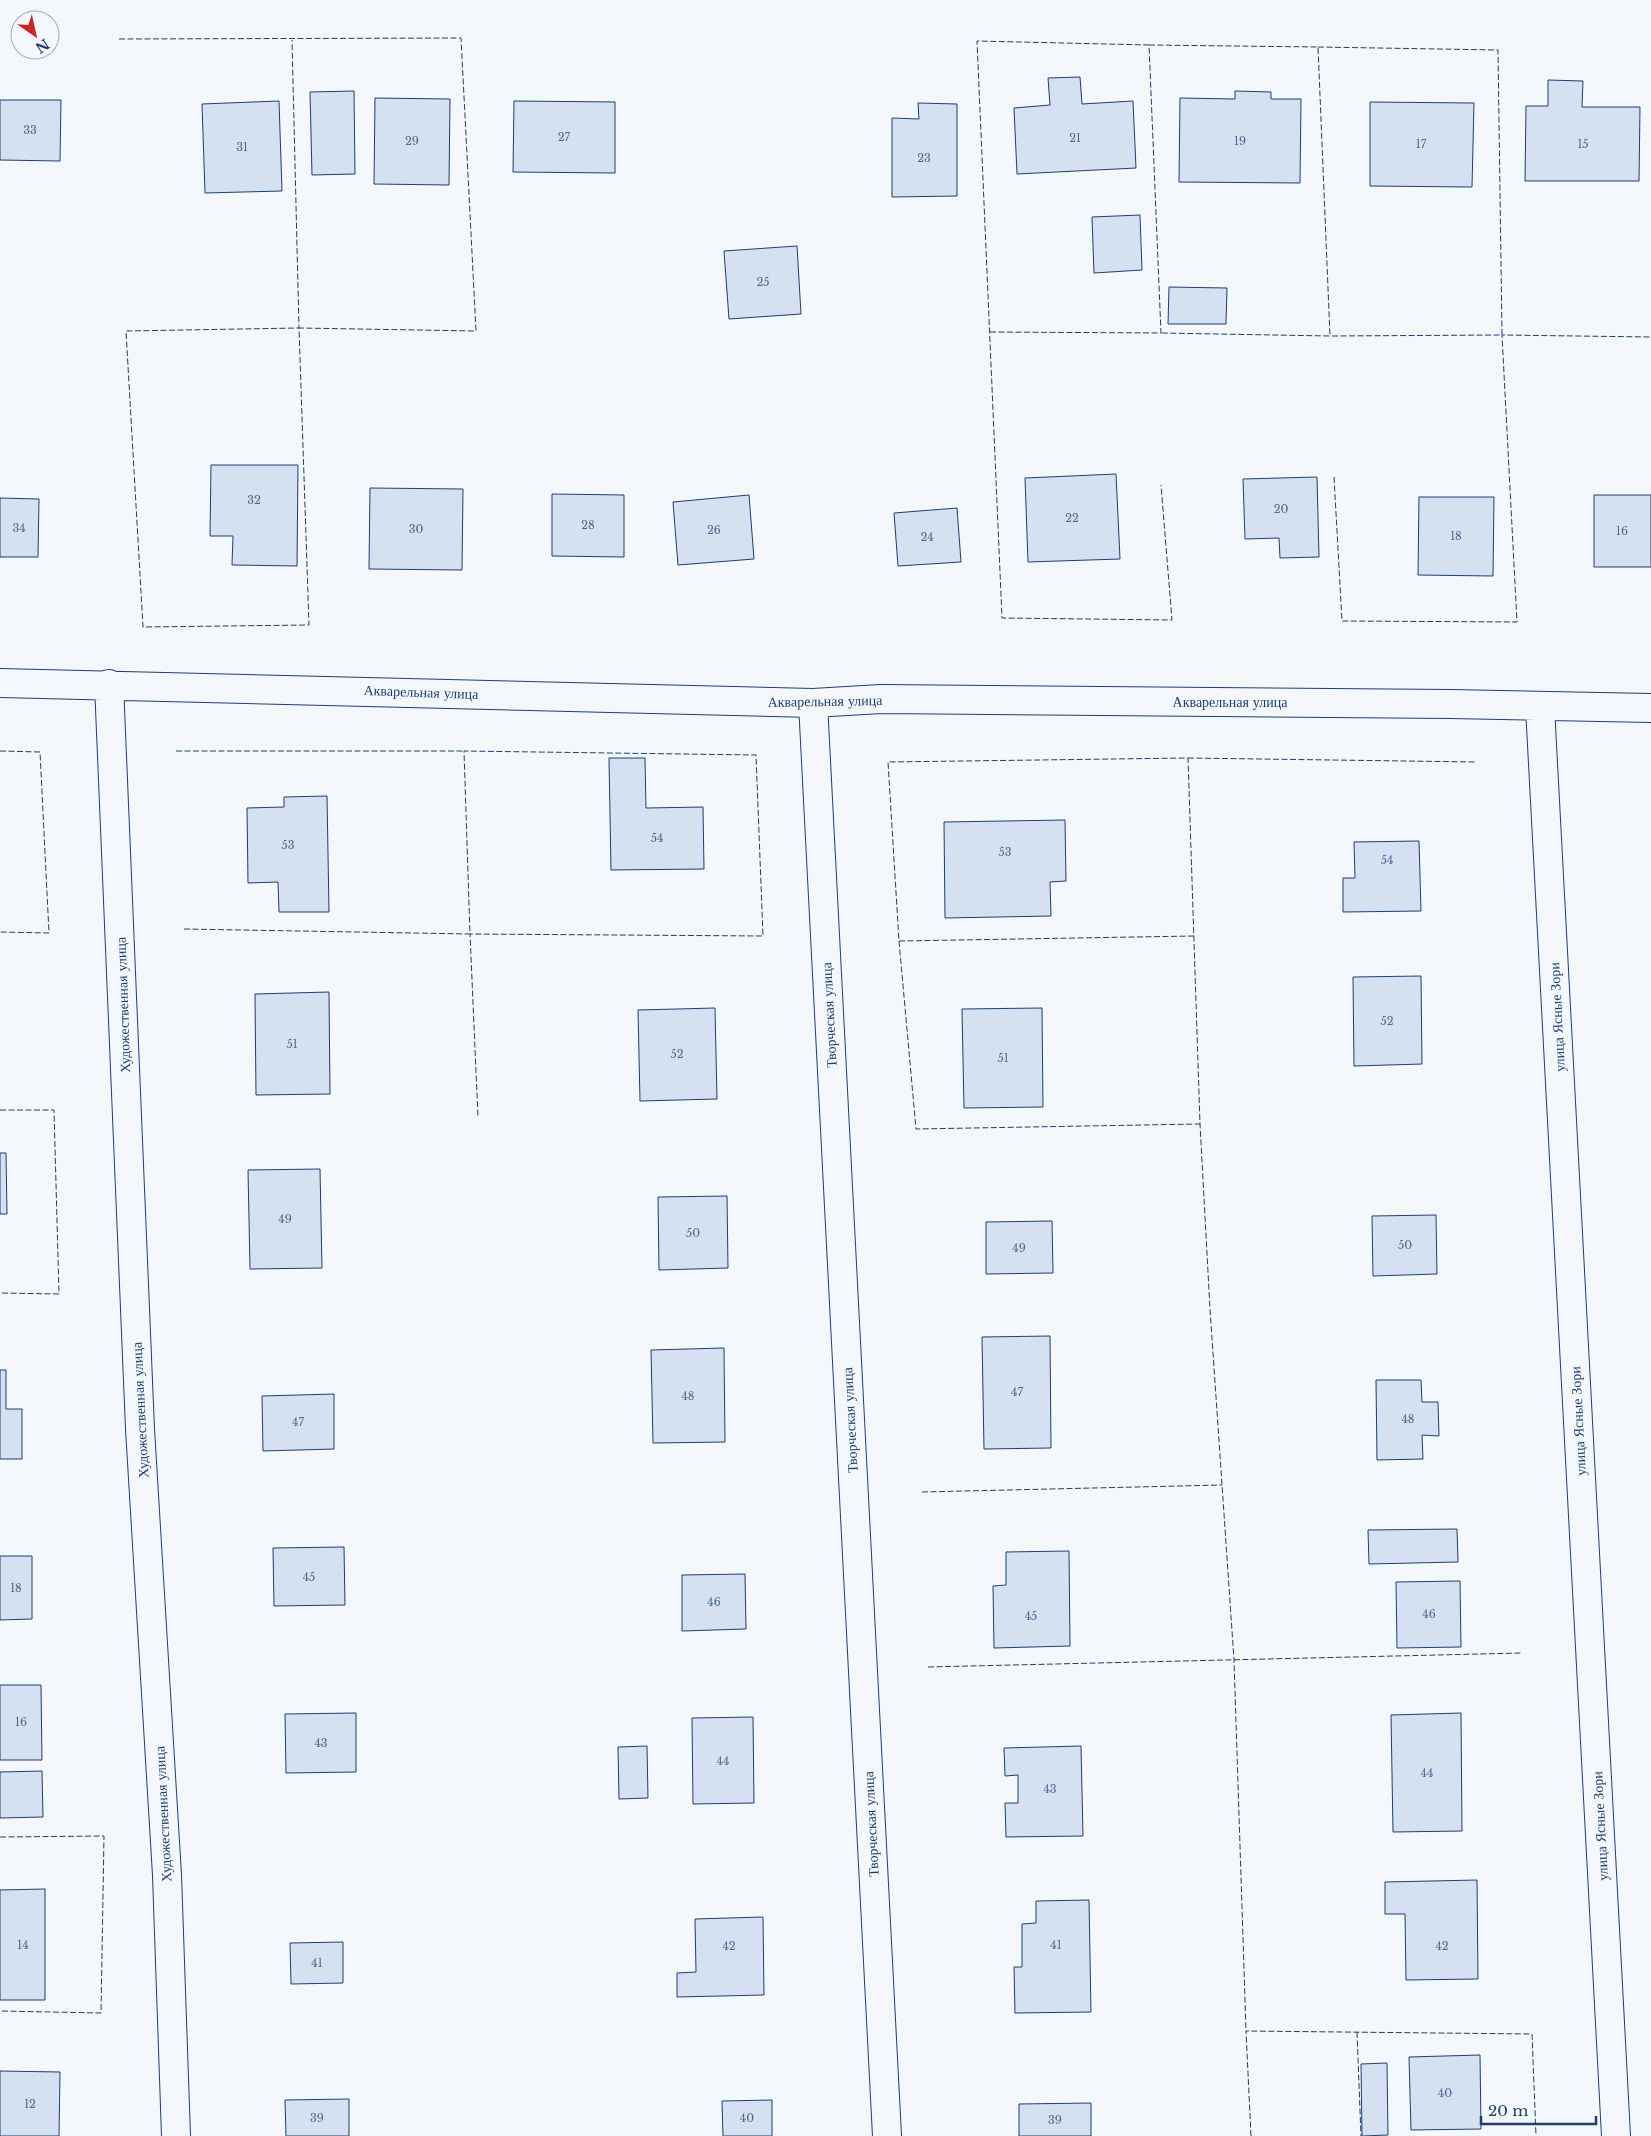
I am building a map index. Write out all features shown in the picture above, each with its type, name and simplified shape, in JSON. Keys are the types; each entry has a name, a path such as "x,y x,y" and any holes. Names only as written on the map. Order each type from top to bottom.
{"street":[{"name":"Акварельная улица","path":"0,683 110,684 813,703 881,700 1441,704 1651,708"},
{"name":"Художественная улица","path":"110,684 139,1419 167,1875 176,2136"},
{"name":"Творческая улица","path":"813,703 887,2136"},
{"name":"улица Ясные Зори","path":"1540,707 1616,2136"}],"building":[{"path":"1080,77 1082,104 1133,101 1136,168 1017,174 1014,108 1050,105 1048,78"},
{"path":"1548,80 1583,81 1582,107 1640,107 1639,181 1525,181 1526,106 1548,106"},
{"path":"354,91 355,174 312,175 310,92"},
{"path":"1235,91 1271,92 1271,99 1301,99 1300,183 1179,182 1180,98 1235,99"},
{"path":"375,98 450,99 449,185 374,184"},
{"path":"0,100 61,100 60,161 0,160"},
{"path":"279,101 282,191 205,193 202,104"},
{"path":"514,101 615,102 615,173 513,172"},
{"path":"1370,102 1474,103 1472,187 1370,186"},
{"path":"918,103 957,104 957,196 892,197 892,118 919,119"},
{"path":"1140,215 1142,270 1094,273 1092,217"},
{"path":"797,246 801,314 729,319 724,251"},
{"path":"1169,287 1227,288 1226,324 1168,324"},
{"path":"211,465 298,465 297,566 232,565 233,536 210,536"},
{"path":"1116,474 1120,559 1028,562 1025,478"},
{"path":"1317,477 1319,557 1280,558 1279,538 1245,539 1243,479"},
{"path":"370,488 463,489 462,570 369,569"},
{"path":"552,494 624,495 624,557 552,556"},
{"path":"749,495 754,559 678,565 673,502"},
{"path":"1594,495 1651,495 1651,567 1594,567"},
{"path":"1419,497 1494,497 1493,576 1418,575"},
{"path":"0,498 39,499 38,557 0,557"},
{"path":"957,508 961,562 898,566 894,513"},
{"path":"609,758 645,758 646,808 703,807 704,869 611,870"},
{"path":"327,796 329,912 279,912 278,882 248,883 247,808 284,807 284,797"},
{"path":"1065,820 1066,881 1050,882 1051,916 945,918 944,822"},
{"path":"1419,841 1421,911 1343,912 1343,878 1355,878 1354,842"},
{"path":"1421,976 1422,1064 1354,1066 1353,977"},
{"path":"329,992 330,1094 256,1095 255,994"},
{"path":"715,1008 717,1099 640,1101 638,1010"},
{"path":"1042,1008 1043,1107 964,1108 962,1009"},
{"path":"0,1153 6,1153 7,1214 0,1214"},
{"path":"320,1169 322,1268 250,1269 248,1170"},
{"path":"727,1196 728,1268 659,1270 658,1197"},
{"path":"1436,1215 1437,1274 1373,1276 1372,1216"},
{"path":"1052,1221 1053,1273 986,1274 986,1222"},
{"path":"1050,1336 1051,1448 984,1449 982,1337"},
{"path":"724,1348 725,1442 653,1443 651,1350"},
{"path":"0,1370 6,1370 6,1409 22,1409 22,1459 0,1459"},
{"path":"1376,1380 1421,1380 1422,1402 1438,1402 1439,1436 1422,1435 1423,1459 1377,1460"},
{"path":"334,1394 334,1449 263,1451 262,1396"},
{"path":"1457,1529 1458,1562 1369,1564 1368,1530"},
{"path":"344,1547 345,1605 274,1606 273,1548"},
{"path":"1069,1551 1070,1646 994,1648 993,1586 1006,1585 1006,1552"},
{"path":"0,1556 32,1556 32,1619 0,1620"},
{"path":"745,1574 746,1629 682,1631 682,1575"},
{"path":"1460,1581 1461,1647 1397,1648 1396,1582"},
{"path":"0,1685 41,1685 42,1760 0,1760"},
{"path":"356,1713 356,1772 286,1773 285,1714"},
{"path":"1461,1713 1462,1831 1393,1832 1391,1715"},
{"path":"753,1717 754,1803 693,1804 692,1718"},
{"path":"647,1746 648,1798 619,1799 618,1747"},
{"path":"1081,1746 1083,1836 1006,1837 1005,1803 1018,1803 1018,1775 1005,1776 1004,1748"},
{"path":"42,1771 43,1817 0,1818 0,1772"},
{"path":"1477,1880 1478,1979 1406,1980 1405,1914 1385,1914 1385,1882"},
{"path":"45,1889 45,2000 0,2000 0,1890"},
{"path":"1089,1900 1091,2012 1015,2013 1014,1967 1022,1967 1022,1924 1036,1923 1036,1901"},
{"path":"763,1917 764,1995 677,1997 677,1973 696,1972 695,1919"},
{"path":"343,1942 343,1983 291,1984 290,1943"},
{"path":"1480,2055 1481,2129 1411,2130 1409,2057"},
{"path":"1387,2063 1388,2135 1362,2136 1361,2064"},
{"path":"0,2071 60,2072 59,2136 0,2136"},
{"path":"349,2099 349,2136 286,2136 285,2100"},
{"path":"772,2100 772,2136 723,2136 722,2101"},
{"path":"1091,2103 1091,2136 1019,2136 1019,2104"}],"fence":[{"path":"119,39 461,38 476,331 299,328 309,625 143,627 126,331 299,328 292,40"},
{"path":"990,332 1161,333 1149,45 977,41 1002,618 1172,620 1161,485"},
{"path":"1149,45 1318,47 1330,336 1161,333"},
{"path":"1318,47 1498,50 1502,335 1330,336"},
{"path":"1334,477 1342,621 1517,622 1502,335 1651,337"},
{"path":"0,751 40,752 49,933 0,932"},
{"path":"176,751 464,751"},
{"path":"184,929 470,934 464,751 756,755 763,936 470,934 478,1117"},
{"path":"1188,758 1477,762"},
{"path":"1194,936 899,941 888,762 1188,758 1200,1124 1210,1309 1234,1660 1246,2031"},
{"path":"899,941 916,1129 1200,1124"},
{"path":"0,1110 54,1110 59,1294 0,1293"},
{"path":"922,1492 1222,1485"},
{"path":"928,1667 1522,1653"},
{"path":"0,1837 104,1836 101,2013 0,2011"},
{"path":"1251,2136 1246,2031 1532,2034 1536,2136"},
{"path":"1357,2032 1361,2136"}]}
